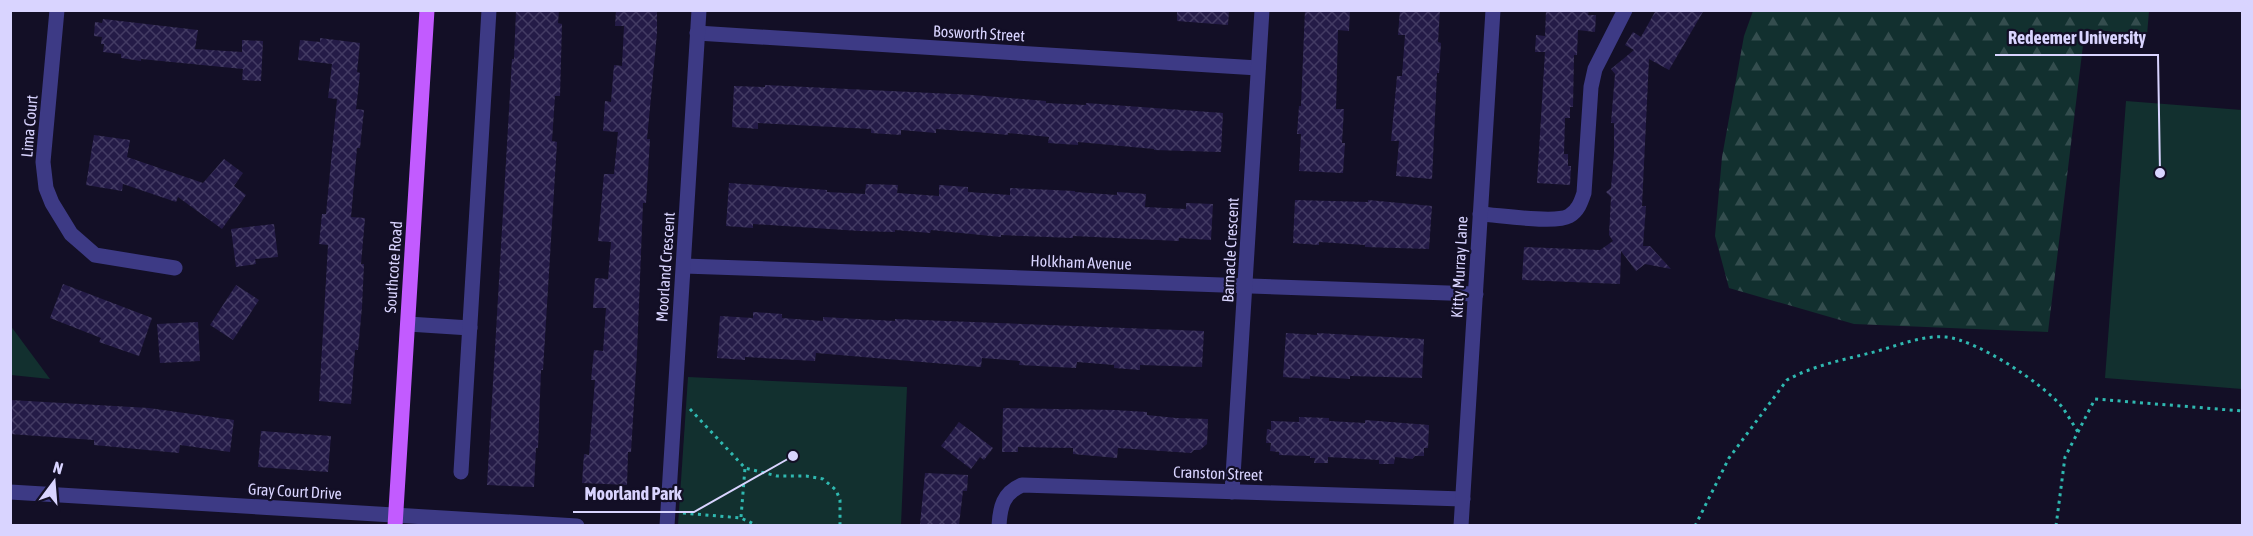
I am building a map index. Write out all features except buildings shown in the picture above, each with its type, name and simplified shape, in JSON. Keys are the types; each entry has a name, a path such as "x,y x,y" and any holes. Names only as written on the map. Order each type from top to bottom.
{"main road":[{"name":"Southcote Road","path":"396,520 427,10"}],"street":[{"name":"Lima Court","path":"57,10 43,162 46,188 52,203 70,234 95,255 175,268"},
{"path":"461,472 489,10"},
{"name":"Moorland Crescent","path":"667,525 699,10"},
{"name":"Barnacle Crescent","path":"1232,492 1262,10"},
{"name":"Kitty Murray Lane","path":"1461,525 1492,10"},
{"path":"1480,214 1556,220 1569,216 1579,207 1584,193 1591,87 1595,69 1625,10"},
{"name":"Bosworth Street","path":"697,33 1258,68"},
{"name":"Holkham Avenue","path":"684,266 1476,294"},
{"path":"408,324 470,328"},
{"name":"Cranston Street","path":"999,525 1004,500 1010,490 1022,485 1463,500"},
{"name":"Gray Court Drive","path":"10,492 396,520 578,525"}],"path":[{"path":"1695,525 1729,458 1787,380 1844,359 1919,339 1935,337 1960,340 2004,362 2063,408 2078,432"},
{"path":"2056,525 2065,457 2095,399 2242,411"},
{"path":"689,408 745,468 777,476 824,479 836,490 840,500 840,525"},
{"path":"741,518 745,468"},
{"path":"680,513 741,518 758,525"}],"green space":[{"path":"1753,11 2149,11 2147,35 2085,29 2048,332 1854,324 1729,288 1715,236 1722,157 1744,36"},
{"path":"2126,101 2242,110 2242,389 2105,378"},
{"path":"10,325 50,379 11,375"},
{"path":"688,377 907,387 901,525 678,525"}],"place":[{"name":"Redeemer University","path":"2160,173"},
{"name":"Moorland Park","path":"793,456"}]}
